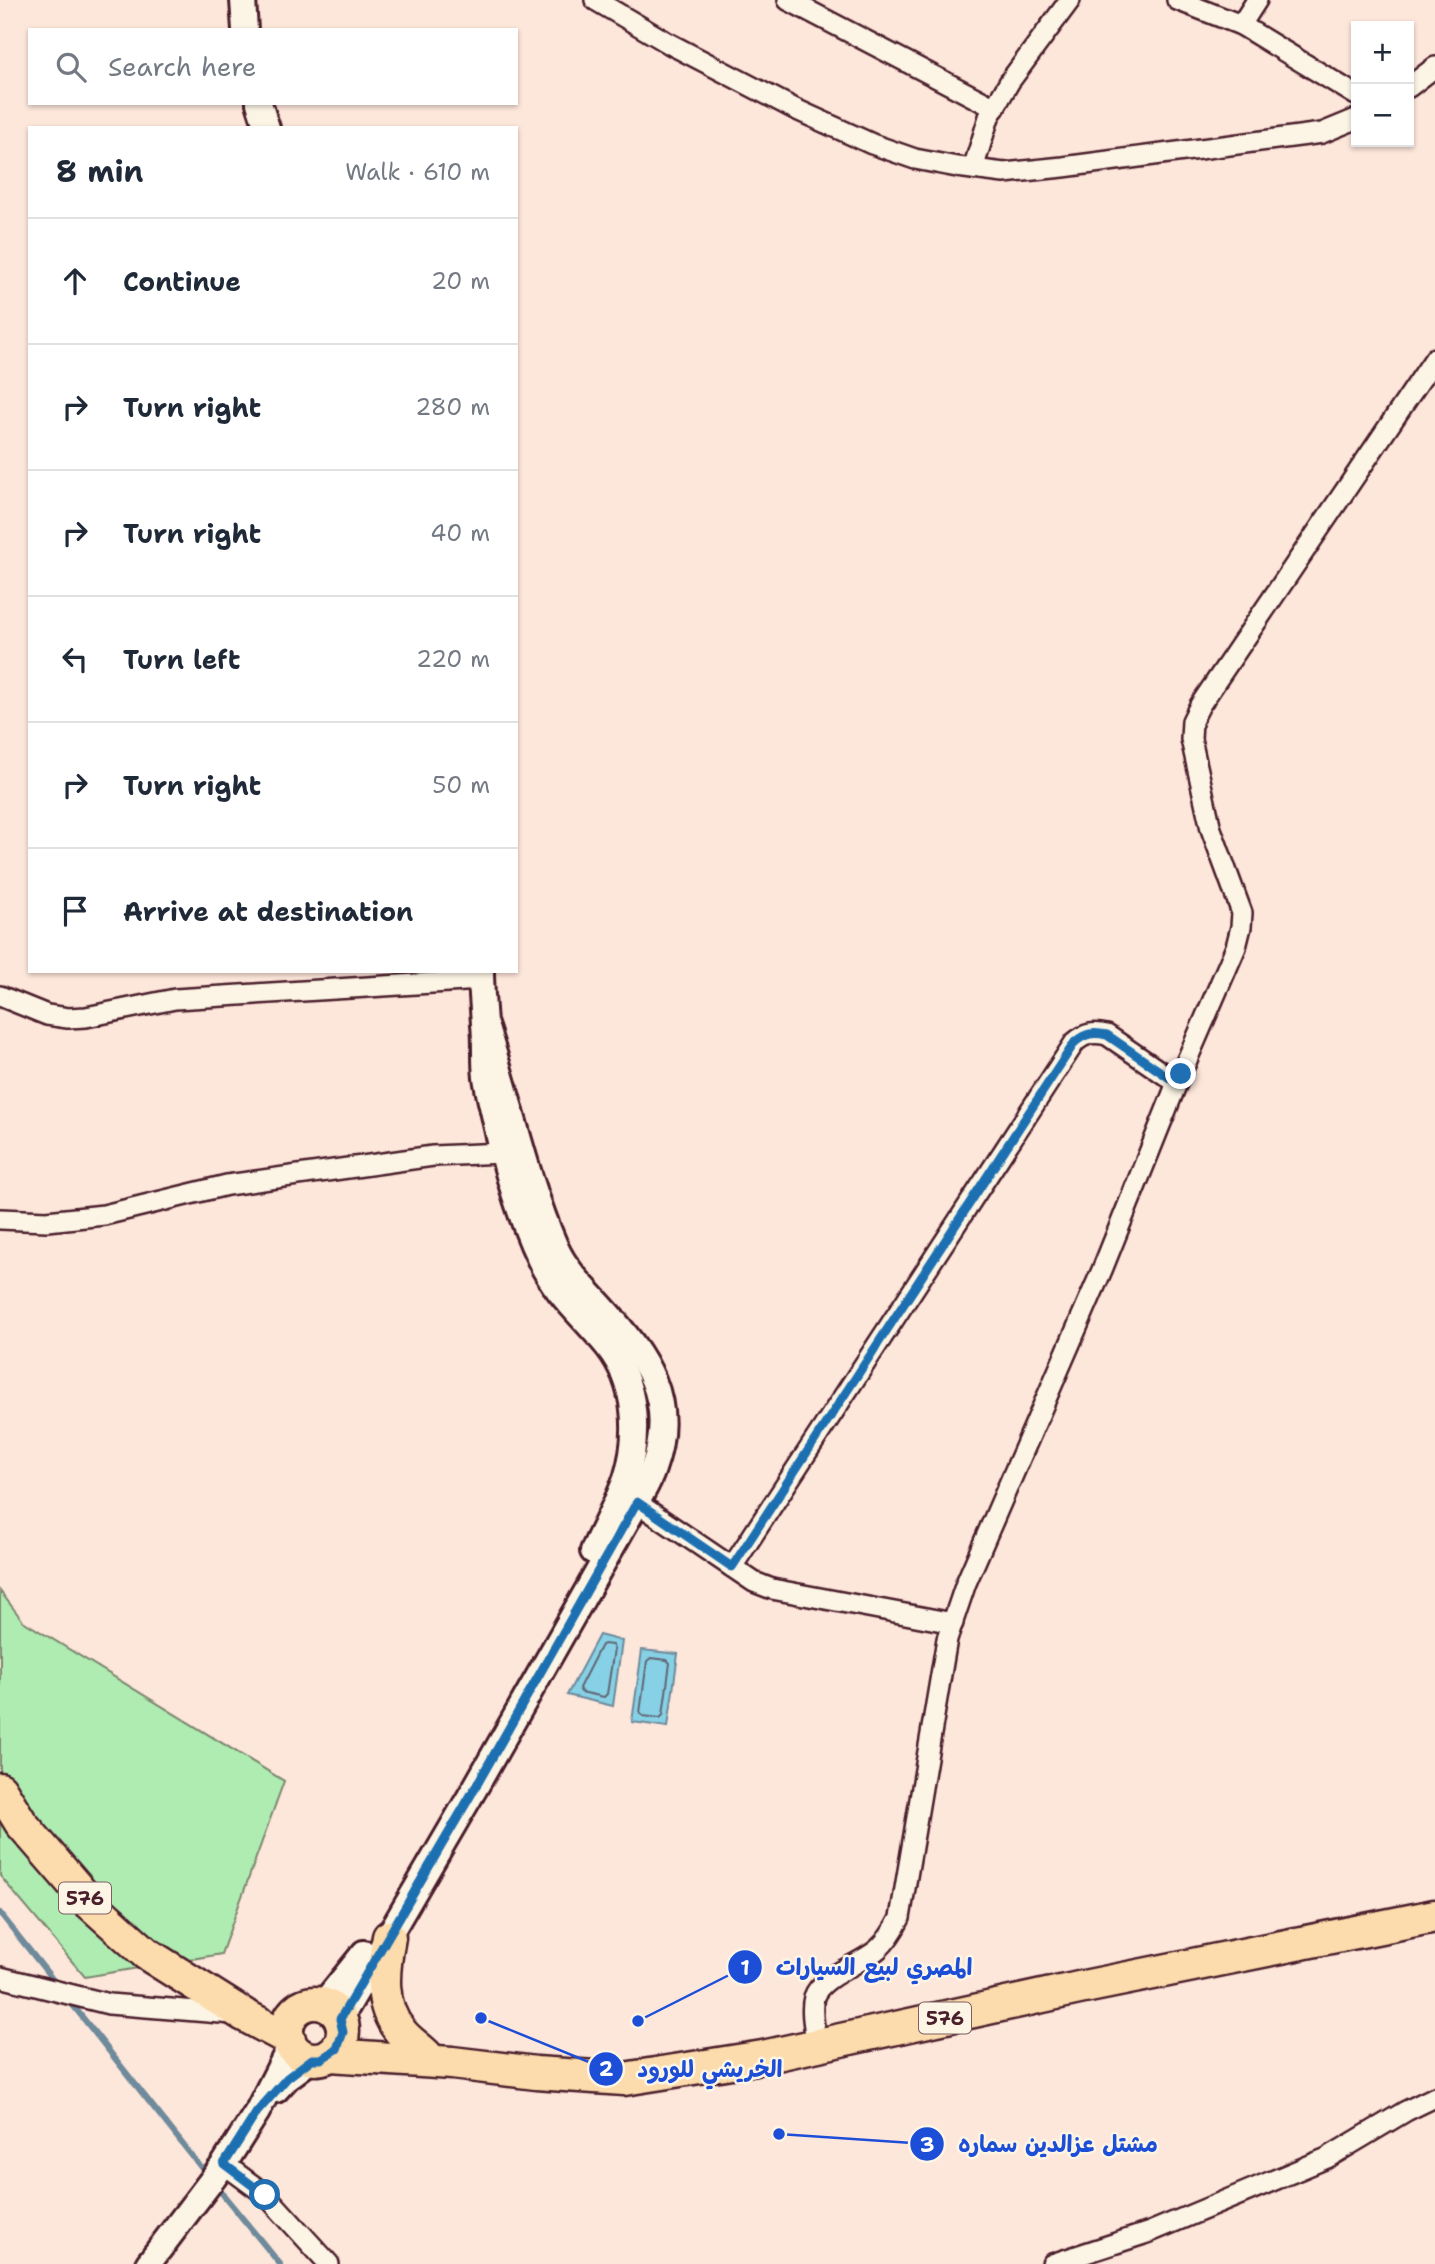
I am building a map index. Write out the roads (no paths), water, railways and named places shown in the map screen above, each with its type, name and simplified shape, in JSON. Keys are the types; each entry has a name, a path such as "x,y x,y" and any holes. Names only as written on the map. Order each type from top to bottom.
{"main road":[{"name":"576","path":"0,1788 21,1823 90,1903 147,1954 193,1984"},
{"name":"576","path":"439,2059 536,2073 624,2078 687,2070 817,2046 1079,1988 1435,1916"},
{"path":"389,1937 383,1969 383,1988 392,2020 402,2033 439,2059"},
{"path":"193,1984 327,2014 439,2059"},
{"path":"193,1984 305,2049 439,2059"},
{"path":"305,2049 288,2024 292,2016 327,2014"},
{"path":"305,2049 337,2049 341,2040 327,2014"}],"street":[{"path":"243,0 245,28"},
{"path":"595,0 682,50 872,144 915,159 973,169 1004,173 1211,148 1322,133 1351,121"},
{"path":"788,0 995,108"},
{"path":"973,169 989,117 1010,81 1070,0"},
{"path":"1177,0 1241,25 1351,92"},
{"path":"1241,25 1257,0"},
{"path":"1413,84 1435,67"},
{"path":"260,105 266,126"},
{"path":"817,2046 813,2000 817,1991 824,1982 877,1950 890,1937 900,1918 945,1652 966,1583 1102,1270 1177,1083 1236,947 1242,913 1211,829 1191,739 1192,720 1435,358"},
{"path":"0,996 47,1015 68,1018 86,1017 175,999 481,976 486,1077 503,1153 524,1224 541,1262 572,1308 609,1348 623,1371 630,1392 634,1440 625,1479 628,1497 732,1567 772,1589 953,1623"},
{"path":"327,2014 389,1937 538,1674 628,1497 653,1471 660,1444 662,1415 657,1387 646,1362 631,1341 573,1277 559,1255 546,1225 485,1025"},
{"path":"732,1567 1075,1042 1084,1034 1095,1032 1107,1035 1177,1083"},
{"path":"0,1219 47,1221 104,1214 227,1185 433,1156 503,1153"},
{"path":"327,2014 417,1886"},
{"path":"0,1978 109,2004 244,2015"},
{"path":"148,2264 224,2164 257,2112 305,2049"},
{"path":"1052,2264 1150,2232 1327,2158 1435,2097"},
{"path":"224,2164 265,2195 329,2264"}],"water":[{"path":"599,1635 622,1641 613,1706 567,1695"},
{"path":"642,1650 678,1654 668,1727 632,1722"}],"waterway":[{"path":"0,1913 57,1985"},
{"path":"68,1999 207,2175"},
{"path":"216,2186 280,2264"}],"place":[{"name":"الخريشي للورود","path":"481,2018"},
{"name":"المصري لبيع السيارات","path":"638,2021"},
{"name":"مشتل عزالدين سماره","path":"779,2134"}]}
